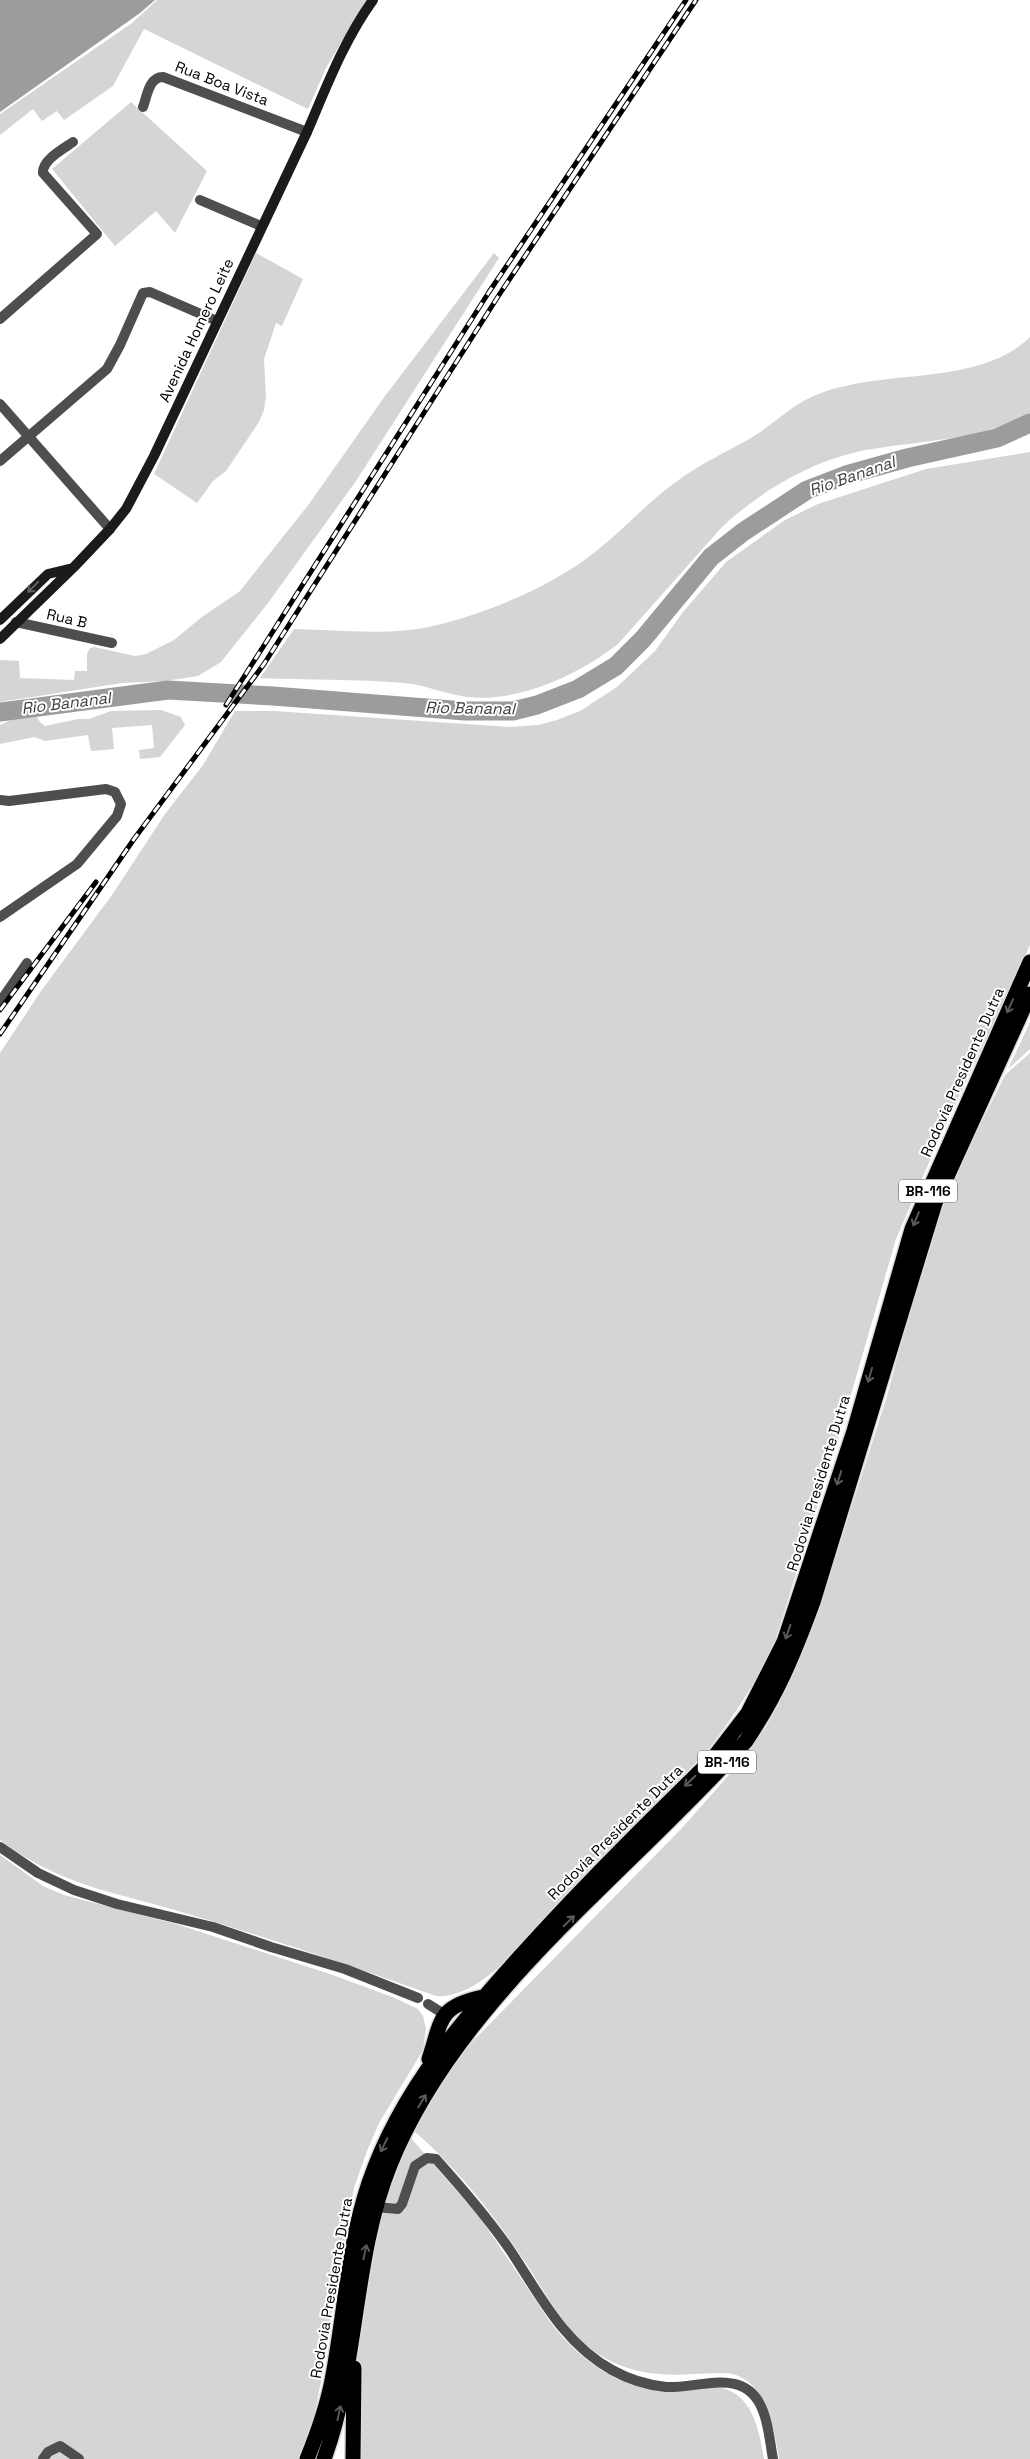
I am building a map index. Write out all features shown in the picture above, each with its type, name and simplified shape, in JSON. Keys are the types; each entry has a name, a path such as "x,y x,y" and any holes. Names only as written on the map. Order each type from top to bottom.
{"highway":[{"name":"Rodovia Presidente Dutra","path":"307,2459 320,2426 333,2378 359,2216 369,2183 381,2151 425,2071 483,1997 564,1908 711,1761 731,1738 763,1687 784,1642 804,1585 854,1431 912,1229 1030,962"},
{"name":"Rodovia Presidente Dutra","path":"324,2459 336,2427 346,2376 364,2252 376,2207 390,2165 422,2102 450,2057 491,2004 544,1946 746,1742 764,1714 789,1666 813,1602 935,1203 1030,994"},
{"path":"425,2071 444,2014 457,2003 483,1997"},
{"path":"353,2325 355,2377 353,2459"}],"street":[{"name":"Avenida Homero Leite","path":"0,639 74,568 126,509 154,456 350,38 373,0"},
{"name":"Rua Boa Vista","path":"143,107 153,82 157,78 163,77 307,132"},
{"path":"0,318 97,234 43,173 46,163 73,142"},
{"path":"200,200 261,226"},
{"path":"0,461 101,376 114,359 141,294 148,292 157,295 217,321"},
{"path":"0,404 110,529"},
{"path":"0,620 48,574 74,568"},
{"name":"Rua B","path":"16,622 112,643"},
{"path":"0,800 106,789 117,794 121,804 117,816 77,864 0,917"},
{"path":"0,1002 26,964"},
{"path":"0,1847 38,1873 74,1890 117,1904 213,1927 345,1969 418,1998"},
{"path":"428,2004 444,2014"},
{"path":"376,2207 398,2209 402,2204 415,2166 427,2158 436,2159 477,2205 510,2250 547,2309 571,2339 592,2357 612,2370 651,2384 673,2386 718,2382 740,2386 752,2394 763,2409 773,2459"},
{"path":"43,2459 48,2452 60,2446 79,2459"}],"shaded area":[{"path":"0,0 155,0 140,13 0,112"},
{"path":"157,0 367,0 326,68 308,109 144,29 113,86 64,120 57,111 42,121 33,109 0,135 0,114 132,23"},
{"path":"131,102 207,171 175,233 156,211 115,246 52,169"},
{"path":"256,253 303,279 282,326 276,323 264,359 266,396 264,410 259,422 226,471 213,481 197,503 154,474"},
{"path":"494,253 499,258 356,481 268,603 221,662 198,676 165,681 122,683 0,702 0,660 19,661 20,678 74,680 75,671 87,671 87,654 90,648 94,647 135,656 146,654 174,640 202,617 240,591 309,504 385,396"},
{"path":"1030,337 1030,413 993,429 973,434 851,453 791,477 755,500 722,527 618,644 566,676 527,691 486,698 459,696 404,683 260,678 294,629 382,632 417,629 476,614 542,586 600,548 659,495 688,473 751,438 791,409 816,395 870,381 928,375 984,364 1008,353"},
{"path":"1030,452 1030,945 937,1144 896,1239 837,1443 775,1641 753,1684 717,1738 707,1751 508,1959 475,1985 446,1996 436,1996 251,1933 68,1878 23,1856 0,1840 0,1053 41,991 112,895 165,814 203,765 235,711 274,711 511,727 538,725 557,720 580,711 617,687 655,651 683,612 726,562 785,520 818,504 926,469"},
{"path":"32,710 45,726 78,719 89,719 111,711 161,710 181,717 185,725 160,757 140,759 139,750 154,748 152,725 112,728 114,749 91,751 88,735 45,741 34,737 0,744 0,725"},
{"path":"1030,1022 1030,1049 1008,1069"},
{"path":"1030,1053 1030,2459 779,2459 775,2435 767,2409 753,2386 744,2379 727,2373 670,2375 647,2373 614,2363 590,2348 567,2326 523,2259 485,2207 444,2159 413,2130 454,2063 474,2040 682,1828 728,1776 766,1727 793,1674 828,1581 887,1396 923,1262 946,1194 1005,1075"},
{"path":"0,1855 43,1886 64,1895 176,1924 330,1974 395,1998 418,2009 423,2016 426,2029 423,2050 379,2123 354,2188 321,2382 313,2421 301,2459 0,2459"},
{"path":"410,2137 481,2219 551,2323 571,2346 608,2374 635,2386 658,2390 715,2387 738,2395 752,2413 764,2459 357,2459 357,2348 365,2283 383,2208"}],"waterway":[{"name":"Rio Bananal","path":"0,712 168,690 465,711 513,711 537,705 578,689 616,666 643,639 711,557 743,532 807,490 846,475 907,458 997,438 1030,423"}],"railway":[{"path":"226,705 489,292 686,0"},
{"path":"0,1034 134,839 264,664 499,295 696,0"},
{"path":"0,1010 96,882"}]}
